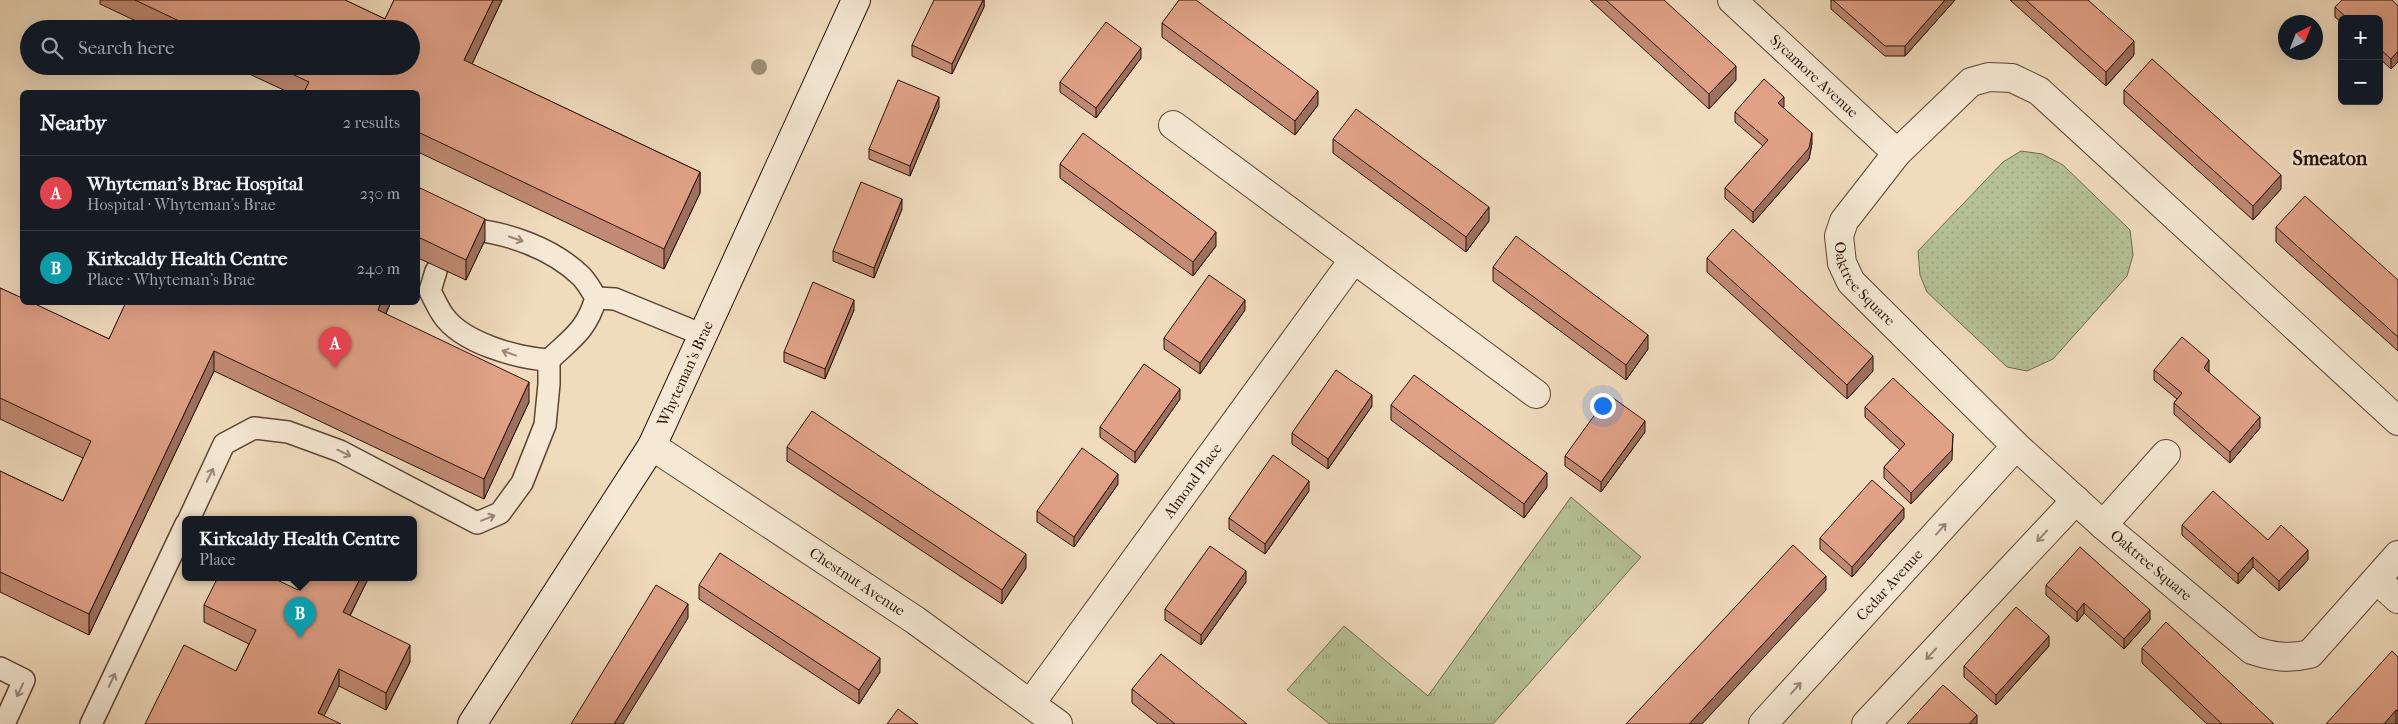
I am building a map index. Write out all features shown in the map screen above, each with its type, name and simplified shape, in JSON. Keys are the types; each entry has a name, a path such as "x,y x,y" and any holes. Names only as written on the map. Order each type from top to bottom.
{"street":[{"name":"Whyteman's Brae","path":"472,724 652,446 856,0"},
{"name":"Sycamore Avenue","path":"1732,0 1897,153"},
{"name":"Oaktree Square","path":"2398,421 2039,90 2012,78 1989,78 1971,82 1897,153 1844,221 1839,236 1842,263 1851,282 2016,446 2103,524 2252,650 2271,657 2295,658 2310,654 2398,555"},
{"path":"1173,125 1536,394"},
{"name":"Almond Place","path":"1031,703 1354,259"},
{"name":"Chestnut Avenue","path":"652,446 915,620 1058,724"},
{"name":"Cedar Avenue","path":"1763,724 2016,446"},
{"path":"2103,524 2166,454"},
{"path":"1866,724 2076,500"},
{"path":"2377,580 2398,599"}],"lane":[{"path":"469,229 494,232 536,247 567,265 582,277 596,298"},
{"path":"436,271 430,291 444,317 474,340 524,358 549,360 579,334 590,317 596,298"},
{"path":"596,298 615,299 703,335"},
{"path":"189,516 224,444 254,428 288,432 340,451 477,523 500,513 522,483 545,425 549,360"},
{"path":"91,724 182,532"},
{"path":"0,668 24,680 4,724"}],"green space":[{"path":"2021,151 2042,154 2063,165 2130,230 2133,255 2127,276 2053,359 2027,371 2007,367 1927,292 1920,275 1918,251 2003,162"},
{"path":"1571,497 1641,557 1493,724 1330,724 1287,690 1344,626 1428,696"}],"building":[{"path":"135,0 345,0 385,19 394,0 493,0 464,60 700,172 664,249 420,133 420,90 305,90 309,82 294,75 420,75 420,20 177,20"},
{"path":"934,0 983,0 952,64 912,45"},
{"path":"1179,0 1196,0 1318,91 1295,121 1162,23"},
{"path":"1606,0 1664,0 1736,66 1709,94"},
{"path":"1833,0 1945,0 1905,46 1885,46"},
{"path":"2026,0 2088,0 2134,41 2106,72"},
{"path":"2342,0 2392,0 2398,6 2398,51 2391,59 2383,52 2383,15 2344,15 2335,7"},
{"path":"1106,22 1141,48 1096,108 1060,82"},
{"path":"2152,59 2281,175 2253,206 2124,90"},
{"path":"1764,79 1784,97 1778,103 1812,133 1809,148 1753,212 1725,188 1768,140 1735,112"},
{"path":"898,80 939,97 910,166 869,149"},
{"path":"1356,109 1489,207 1466,237 1333,139"},
{"path":"1083,133 1216,232 1193,262 1060,164"},
{"path":"861,182 902,199 874,268 833,251"},
{"path":"420,188 485,219 466,260 420,238"},
{"path":"2305,196 2398,280 2398,337 2276,227"},
{"path":"1733,229 1873,356 1847,385 1707,258"},
{"path":"1516,236 1648,335 1626,365 1493,267"},
{"path":"1209,275 1245,300 1200,363 1164,338"},
{"path":"813,282 854,300 825,369 784,352"},
{"path":"0,288 20,297 20,305 37,305 109,339 125,305 380,305 378,310 529,382 484,479 214,351 89,614 0,572 0,471 63,501 91,441 0,398"},
{"path":"2182,337 2209,360 2204,368 2260,417 2230,452 2174,403 2182,393 2154,370"},
{"path":"1144,364 1180,389 1135,452 1100,427"},
{"path":"1336,370 1372,395 1328,459 1292,433"},
{"path":"1414,375 1547,473 1524,504 1391,405"},
{"path":"1893,378 1953,434 1952,450 1911,493 1884,467 1905,444 1865,407"},
{"path":"1609,395 1645,421 1601,482 1565,456"},
{"path":"812,411 1026,554 1002,590 787,447"},
{"path":"1082,448 1118,474 1074,537 1037,511"},
{"path":"1273,455 1309,481 1265,544 1229,518"},
{"path":"1872,480 1904,508 1852,567 1820,538"},
{"path":"2213,491 2268,540 2281,525 2308,550 2279,581 2253,557 2238,574 2182,525"},
{"path":"1793,545 1826,576 1689,724 1626,724"},
{"path":"1210,546 1246,571 1201,635 1165,609"},
{"path":"2080,547 2150,610 2124,639 2084,603 2077,612 2046,585"},
{"path":"720,553 880,658 859,690 699,585"},
{"path":"216,581 279,581 298,590 302,581 359,581 343,612 410,645 386,693 339,669 318,713 341,724 145,724 184,645 236,671 256,630 204,605"},
{"path":"656,585 688,604 614,724 571,724"},
{"path":"2016,607 2049,636 1996,695 1964,666"},
{"path":"2166,622 2274,724 2222,724 2142,648"},
{"path":"2392,651 2398,657 2398,711 2396,710 2384,724 2326,724"},
{"path":"1161,654 1247,724 1175,724 1132,689"},
{"path":"1943,685 1977,715 1969,724 1907,724"},
{"path":"898,709 918,724 887,724"}],"place":[{"name":"Whyteman's Brae Hospital","path":"335,368"},
{"name":"Kirkcaldy Health Centre","path":"300,638"}],"district":[{"name":"Smeaton","path":"2330,158"}]}
